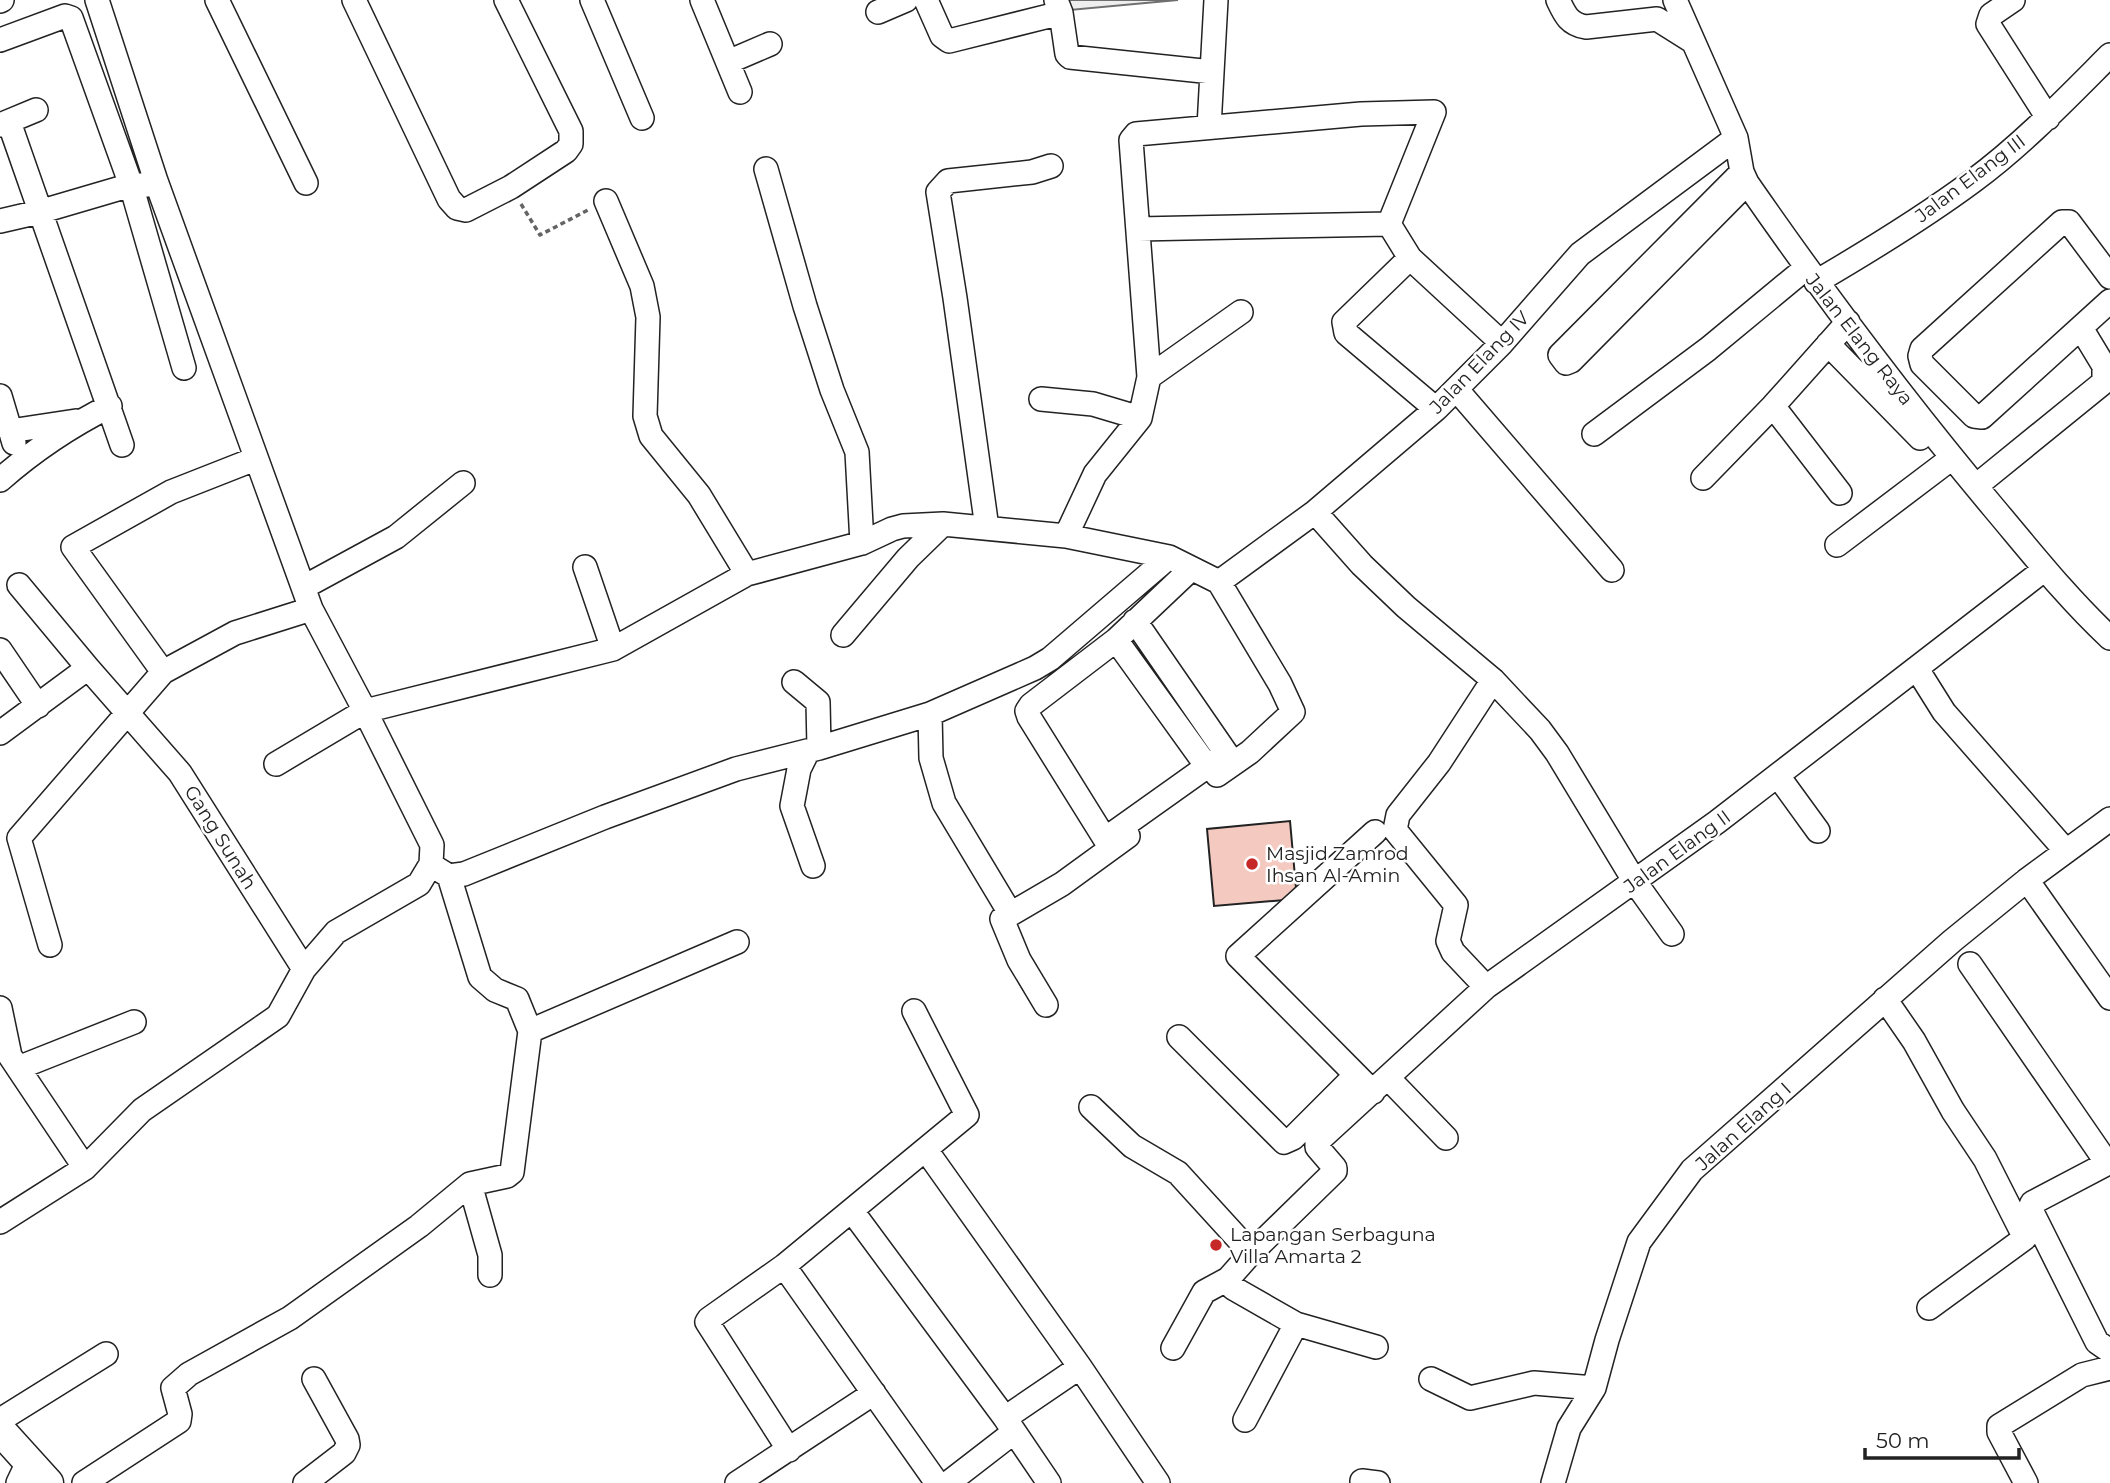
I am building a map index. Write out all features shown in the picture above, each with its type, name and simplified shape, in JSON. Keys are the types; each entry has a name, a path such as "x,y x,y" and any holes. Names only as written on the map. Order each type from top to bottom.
{"main road":[{"path":"0,1430 24,1472 48,1483"}],"street":[{"path":"84,1483 179,1421 180,1414 173,1388 179,1382 290,1318 418,1226 470,1184 507,1176 512,1172 530,1031 517,999 495,990 480,977 432,845 307,598 155,176 97,0"},
{"path":"217,0 306,183"},
{"path":"354,0 449,199 457,208 466,210 511,187 566,151 571,144 571,131 506,0"},
{"path":"592,0 642,118"},
{"path":"702,0 740,92"},
{"path":"878,12 906,0"},
{"path":"926,0 942,36 949,41 1058,7 1067,54 1070,57 1212,72"},
{"path":"1209,127 1216,0"},
{"path":"1558,0 1569,21 1578,25 1586,27 1657,19 1693,42"},
{"name":"Jalan Elang Raya","path":"1675,0 1736,138 1744,178 1811,275 1952,458 2078,608 2110,638"},
{"path":"2013,0 1991,15 1989,24 2048,118"},
{"path":"0,40 65,16 71,18 131,184 184,368"},
{"path":"728,62 770,44"},
{"name":"Jalan Elang III","path":"1594,434 1811,275 1908,225 1974,180 2048,118 2110,55"},
{"path":"36,110 4,124 39,212 122,445"},
{"path":"1066,536 1095,474 1140,418 1149,377 1131,140 1136,134 1361,114 1434,112 1389,225"},
{"name":"Jalan Elang IV","path":"1219,582 1315,512 1457,390 1580,254 1736,138"},
{"path":"987,528 938,192 948,181 1032,172 1051,166"},
{"path":"766,169 813,330 836,401 857,452 862,542"},
{"path":"0,221 131,184 143,186 155,176"},
{"path":"1744,178 1571,361 1563,361 1560,355 1744,178"},
{"path":"606,201 642,286 648,317 645,416 648,430 699,495 747,574"},
{"path":"2110,277 2069,222 2062,222 1922,349 1922,364 1974,416 1982,417 2110,301"},
{"path":"1138,229 1389,225"},
{"path":"1389,225 1410,258 1502,343"},
{"path":"1410,258 1343,325 1346,333 1436,409"},
{"path":"1149,377 1241,312"},
{"path":"1703,478 1773,406 1848,322"},
{"path":"1976,486 2104,382 2104,366 2081,328"},
{"path":"1828,344 1920,438"},
{"path":"1457,390 1612,570"},
{"path":"0,396 20,463"},
{"path":"1041,399 1093,404 1140,418"},
{"path":"1773,406 1840,493"},
{"path":"0,480 80,421 110,407"},
{"path":"9,431 80,421"},
{"path":"163,673 73,547 171,492 255,458"},
{"path":"1837,545 1952,458"},
{"path":"50,945 19,838 163,673 235,633 307,598 396,537 463,483"},
{"path":"1315,512 1362,565 1493,680 1540,730 1558,753 1638,887 1672,934"},
{"path":"843,635 908,558 943,524"},
{"path":"276,764 365,711 613,649 747,574 862,542 903,526 943,524 1066,536 1169,557 1219,582 1280,684 1293,712 1250,752 1062,884 1002,919 1019,960 1046,1005"},
{"path":"0,1222 85,1168 142,1110 278,1016 304,969 336,932 440,870 464,874 605,817 736,769 814,750 930,714 1042,664 1169,557"},
{"path":"585,567 613,649"},
{"path":"1135,621 1226,753 1105,839 1027,711 1031,705 1116,640 1135,621 1191,569"},
{"name":"Jalan Elang II","path":"1251,1253 1335,1171 1335,1167 1317,1147 1317,1142 1486,987 1638,887 2045,569"},
{"name":"Gang Sunah","path":"19,586 180,773 304,969"},
{"path":"1116,640 1206,765"},
{"path":"0,650 38,706"},
{"path":"0,733 88,668"},
{"path":"1917,669 1944,712 2066,851"},
{"path":"1486,987 1453,952 1448,941 1456,905 1395,830 1398,815 1439,763 1493,680"},
{"path":"794,682 818,702 814,750 799,769 792,806 813,866"},
{"path":"930,714 931,758 944,803 1010,913"},
{"path":"1777,776 1818,831"},
{"name":"Jalan Elang I","path":"1553,1483 1569,1428 1594,1388 1639,1242 1692,1170 1885,999 2026,880 2110,819"},
{"path":"1376,832 1238,956 1356,1075 1380,1085 1446,1138"},
{"path":"2026,880 2110,998"},
{"path":"1585,933 1638,887"},
{"path":"530,1031 737,942"},
{"path":"1970,964 2106,1152 2032,1203 2030,1208 2097,1342 2110,1351"},
{"path":"1885,999 1914,1041 1953,1111 1984,1159 2025,1238 1929,1308"},
{"path":"0,1008 9,1061 85,1168"},
{"path":"789,1450 707,1322 784,1266 967,1115 914,1011"},
{"path":"9,1061 134,1022"},
{"path":"1179,1037 1284,1142 1293,1138 1356,1075"},
{"path":"1091,1107 1132,1146 1178,1173 1251,1253 1228,1279 1204,1292 1173,1348"},
{"path":"926,1150 1080,1367 1158,1483"},
{"path":"470,1184 490,1255 490,1275"},
{"path":"852,1211 1010,1425 1049,1483"},
{"path":"784,1266 937,1483"},
{"path":"1228,1279 1233,1288 1296,1324 1376,1347"},
{"path":"1245,1420 1296,1324"},
{"path":"0,1420 106,1354"},
{"path":"948,1483 1010,1425 1080,1367"},
{"path":"2026,1483 1999,1432 1999,1426 2082,1375 2110,1368"},
{"path":"1431,1379 1470,1398 1534,1383 1594,1388"},
{"path":"305,1483 344,1453 348,1446 348,1439 314,1380"},
{"path":"737,1483 874,1393"}],"path":[{"path":"511,187 540,235 606,201"}],"shaded area":[{"path":"1067,0 1178,0 1070,10"}],"building":[{"name":"Masjid Zamrod Ihsan Al-Amin","path":"1290,821 1297,899 1214,906 1207,829"}],"place":[{"name":"Masjid Zamrod Ihsan Al-Amin","path":"1252,864"},
{"name":"Lapangan Serbaguna Villa Amarta 2","path":"1216,1245"}]}
